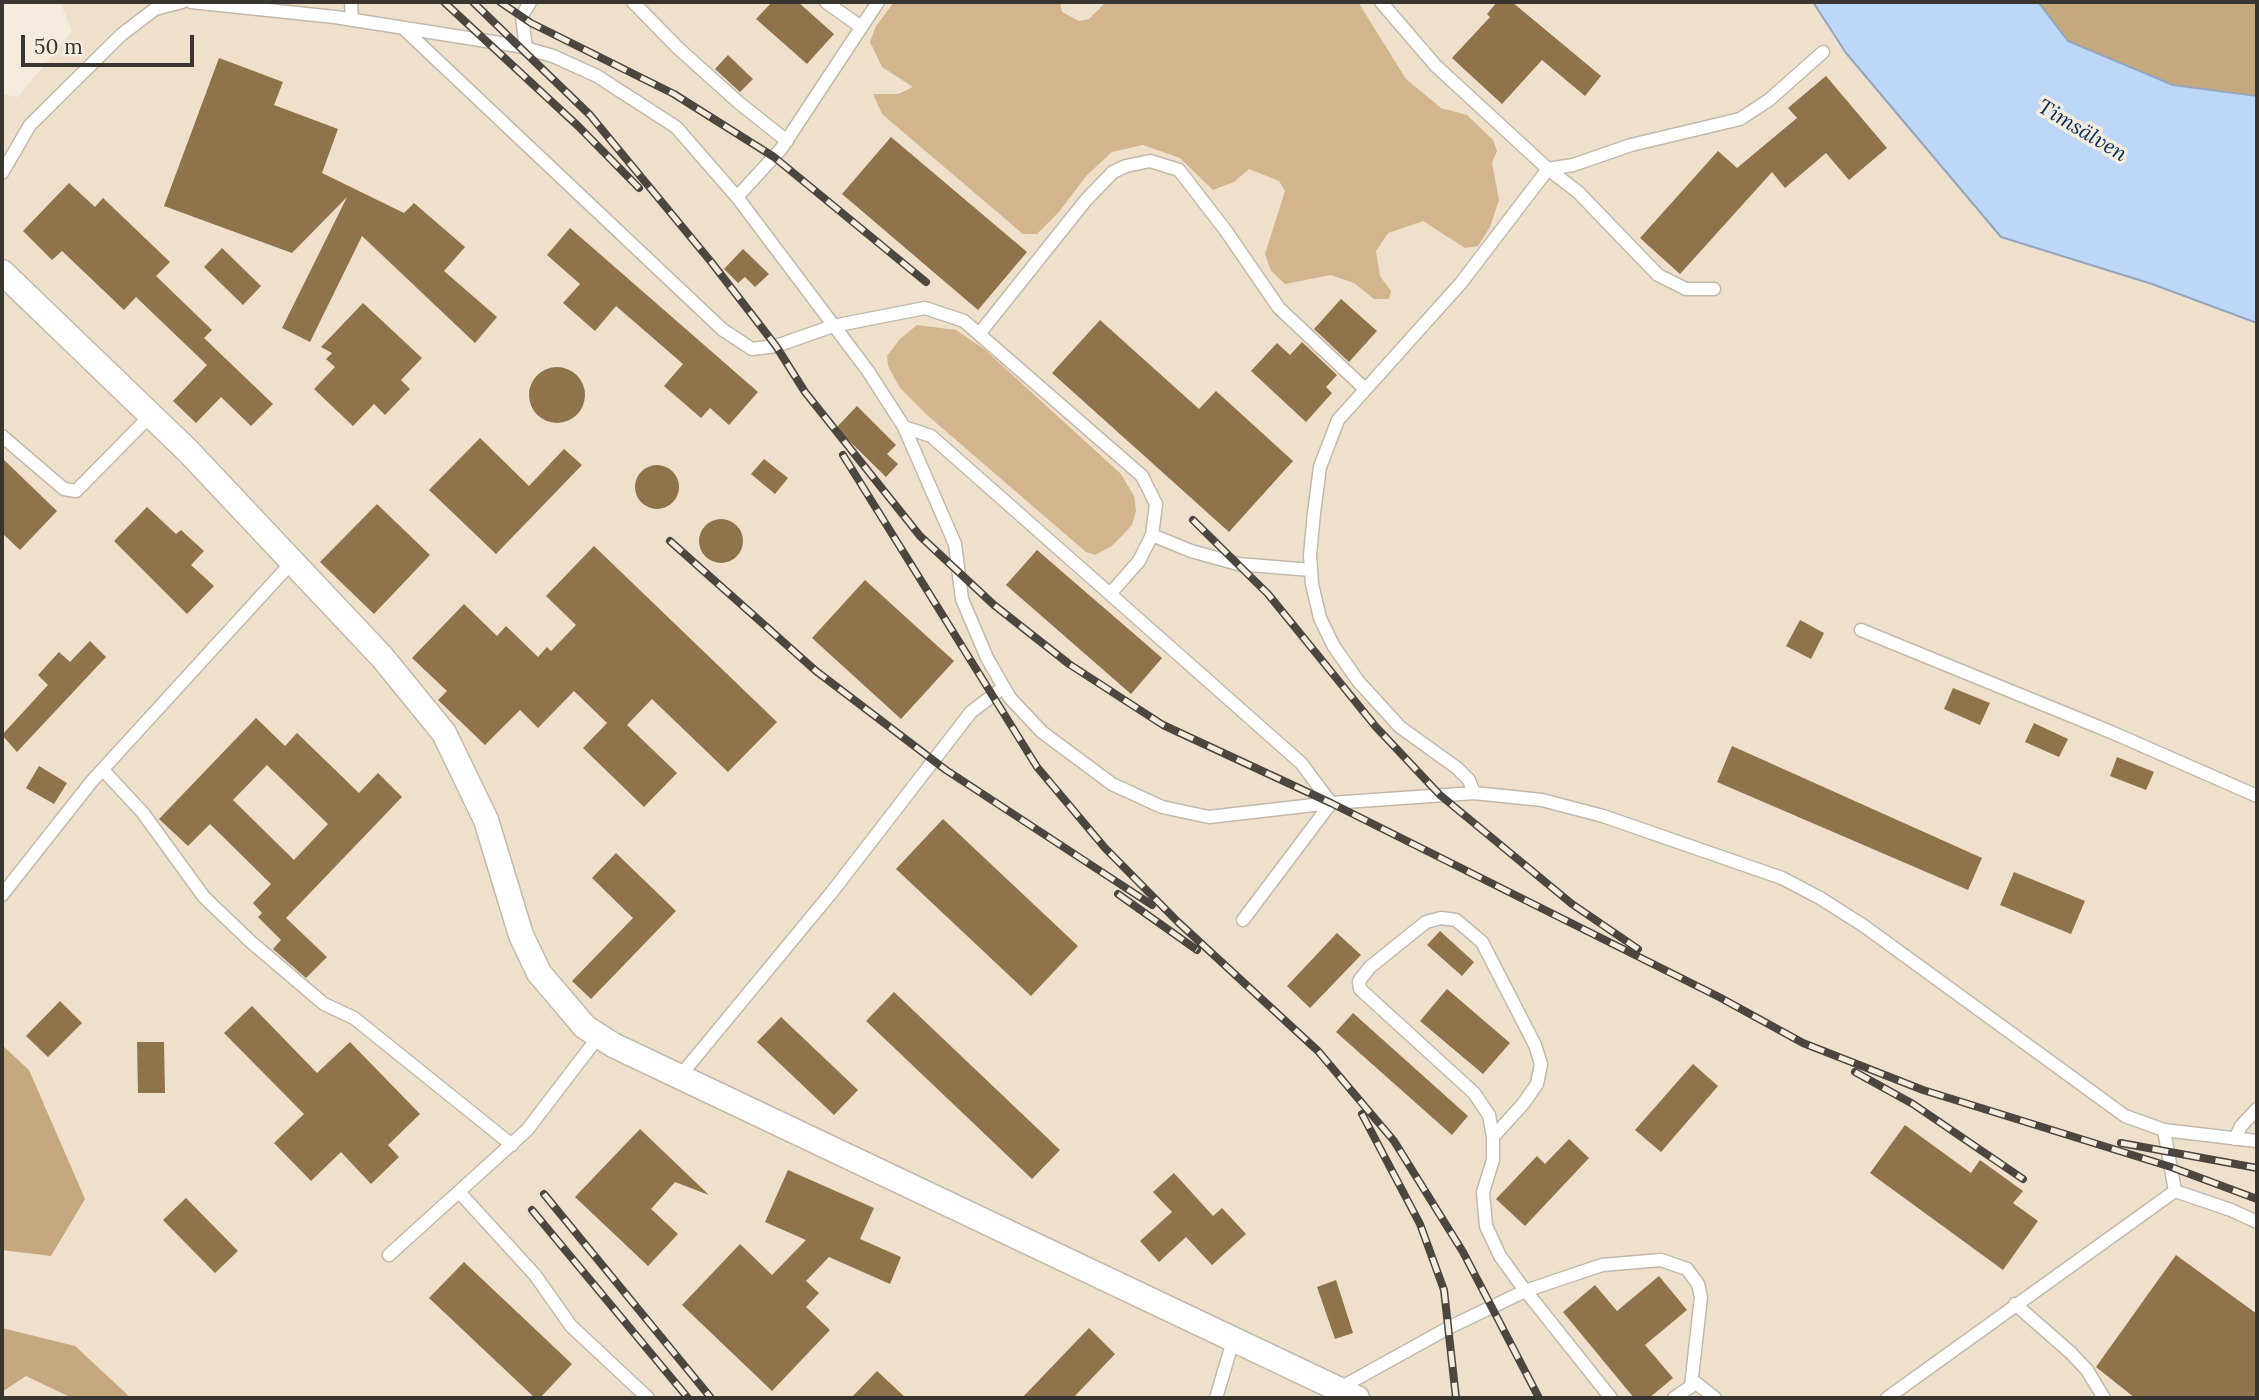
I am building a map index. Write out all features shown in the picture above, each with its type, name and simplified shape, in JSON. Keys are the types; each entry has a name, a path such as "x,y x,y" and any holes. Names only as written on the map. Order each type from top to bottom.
{"street":[{"path":"2,272 152,415 293,561 382,657 444,733 486,820 521,934 539,973 577,1019 599,1036 680,1076 1348,1394"}],"lane":[{"path":"191,2 352,20 526,49 553,56 597,76 676,127 737,197 904,427 955,544 962,599 1004,687 1042,732 1112,783 1161,807 1209,817 1331,803 1474,793 1542,800 1603,816 1782,878 1864,926 2125,1116 2164,1130 2257,1141"},
{"path":"351,2 352,20"},
{"path":"526,49 522,16 530,2"},
{"path":"634,2 708,75 787,141"},
{"path":"826,2 861,27"},
{"path":"737,197 759,177 787,141 878,2"},
{"path":"1381,2 1436,65 1548,169 1578,192 1658,275 1686,289 1714,289"},
{"path":"2,173 30,125 48,107 121,35 155,9 174,3"},
{"path":"403,28 723,330 752,349 776,346 833,326 925,307 964,320 1142,476 1156,504 1153,535 1139,561 1111,594"},
{"path":"1474,793 1469,780 1457,768 1400,727 1359,681 1333,645 1320,618 1311,569 1320,467 1338,420 1461,283 1548,169 1573,165 1631,145 1740,119 1769,100 1823,52"},
{"path":"979,334 1086,200 1113,172 1150,161 1179,170 1226,231 1279,308 1365,389"},
{"path":"2,436 64,489 76,491 152,415"},
{"path":"904,427 931,436 1111,594 1301,764 1331,803"},
{"path":"1153,535 1191,551 1238,564 1311,569"},
{"path":"2,895 103,770 293,561"},
{"path":"1861,630 2111,732 2257,796"},
{"path":"680,1076 832,892 971,712 1004,687"},
{"path":"103,770 143,813 204,897 251,942 324,1004 354,1018 512,1145"},
{"path":"1242,920 1331,803"},
{"path":"1493,1137 1524,1104 1537,1084 1541,1064 1535,1045 1482,942 1457,920 1441,918 1426,922 1370,967 1359,981 1360,989 1474,1093 1489,1115 1493,1160 1483,1192 1486,1226 1500,1256 1525,1291 1611,1398"},
{"path":"389,1255 527,1130 599,1036"},
{"path":"2235,1139 2241,1126 2257,1109"},
{"path":"2164,1130 2175,1191"},
{"path":"2175,1191 2231,1209 2257,1222"},
{"path":"1886,1398 2175,1191"},
{"path":"460,1193 535,1275 570,1326 648,1398"},
{"path":"1348,1394 1450,1327 1525,1291 1602,1265 1661,1260 1687,1269 1698,1284 1701,1297 1690,1386"},
{"path":"2015,1304 2071,1353 2087,1370 2104,1398"},
{"path":"1216,1398 1233,1341"},
{"path":"1674,1398 1696,1383 1715,1398"}],"shaded area":[{"path":"60,2 1813,2 1846,53 2152,284 2257,323 2257,1398 2,1398 2,94 18,97 72,31"},
{"path":"894,2 1060,2 1062,12 1079,21 1089,19 1106,2 1358,2 1406,79 1441,108 1467,115 1493,140 1497,151 1492,163 1499,200 1490,227 1478,246 1465,248 1423,221 1388,233 1376,251 1380,276 1391,291 1389,299 1374,299 1354,283 1331,275 1285,284 1271,271 1265,254 1285,191 1279,181 1249,169 1234,182 1213,190 1180,158 1143,145 1112,152 1087,175 1058,213 1037,234 1023,234 882,114 873,94 898,94 913,87 882,67 870,42 876,26"},
{"path":"2038,2 2257,2 2257,96 2173,85 2068,41"},
{"path":"917,325 956,330 984,349 1121,474 1134,496 1136,511 1132,525 1112,546 1095,555 1086,552 927,415 900,388 888,366 887,356 900,339"},
{"path":"2,1045 29,1070 85,1199 51,1256 2,1250"},
{"path":"2,1328 75,1346 131,1398 72,1398 26,1376 2,1392"}],"water":[{"name":"Timsälven","path":"1813,2 2038,2 2068,41 2173,85 2257,96 2257,323 2152,284 2001,237 1846,53"}],"building":[{"path":"772,2 798,2 834,34 807,64 756,19"},
{"path":"1497,2 1512,2 1601,76 1585,96 1542,60 1502,104 1452,58 1490,17 1487,14"},
{"path":"728,55 753,79 740,92 715,69"},
{"path":"219,58 283,82 274,105 338,129 322,173 404,213 414,203 465,247 444,271 497,317 475,343 362,236 310,342 282,328 347,197 292,253 164,206"},
{"path":"1826,76 1887,148 1849,180 1826,153 1785,188 1772,172 1680,274 1640,238 1718,151 1737,168 1797,118 1788,108"},
{"path":"891,137 1027,252 978,310 842,194"},
{"path":"69,183 95,207 103,198 170,262 156,276 212,330 204,338 273,404 251,426 221,397 196,423 173,401 207,365 136,297 124,310 62,251 52,260 23,231"},
{"path":"570,228 758,392 729,425 710,408 701,418 664,386 683,364 616,306 595,331 563,303 580,284 547,255"},
{"path":"222,248 261,286 243,305 204,267"},
{"path":"743,249 769,274 755,287 745,277 738,283 724,269"},
{"path":"1341,299 1377,331 1349,362 1314,329"},
{"path":"363,303 422,358 401,380 410,389 385,415 374,404 353,426 314,389 335,367 326,359 332,353 321,347"},
{"path":"1100,320 1199,409 1216,391 1293,461 1229,532 1052,373"},
{"path":"1302,342 1337,375 1326,387 1332,393 1306,422 1251,371 1277,343 1290,355"},
{"path":"552,367 562,367 577,375 583,384 583,406 577,415 562,423 552,423 534,411 529,400 529,390 541,372"},
{"path":"857,406 896,445 887,454 898,464 886,477 836,428"},
{"path":"480,438 529,486 564,449 582,465 496,554 429,490"},
{"path":"2,458 57,511 20,550 2,533"},
{"path":"764,459 788,478 775,494 751,474"},
{"path":"657,465 666,466 673,471 678,478 678,496 673,503 666,508 657,509 648,508 641,503 636,496 635,487 636,478 641,471 648,466"},
{"path":"377,504 430,555 374,614 320,562"},
{"path":"147,507 176,534 181,530 204,551 191,565 214,586 187,614 114,541"},
{"path":"721,519 737,525 743,541 737,557 721,563 705,557 699,541 705,525"},
{"path":"594,546 777,722 728,772 652,699 627,725 677,773 644,807 583,748 607,723 574,691 538,728 520,710 485,745 438,700 447,691 412,658 464,604 497,636 506,626 538,657 547,647 551,651 576,625 546,596"},
{"path":"1037,550 1162,658 1131,694 1006,585"},
{"path":"865,580 954,661 901,719 812,638"},
{"path":"1800,620 1824,633 1811,659 1786,646"},
{"path":"90,641 106,657 17,752 2,735 48,685 38,675 59,652 70,662"},
{"path":"1953,688 1990,703 1980,725 1944,709"},
{"path":"256,718 285,746 297,733 359,793 378,773 402,797 286,918 327,957 306,978 273,949 281,940 258,917 262,913 253,903 271,884 210,824 188,846 159,819","holes":["267,765 328,824 294,860 233,800"]},
{"path":"2034,723 2068,739 2059,757 2025,742"},
{"path":"1732,746 1982,858 1968,890 1717,782"},
{"path":"2117,757 2154,772 2146,790 2110,776"},
{"path":"39,766 67,783 54,804 26,788"},
{"path":"943,819 1078,946 1031,996 896,869"},
{"path":"616,853 676,911 591,999 572,981 633,918 592,878"},
{"path":"2014,872 2085,901 2071,934 2000,905"},
{"path":"1440,931 1474,962 1462,976 1427,945"},
{"path":"1337,933 1361,955 1310,1008 1287,986"},
{"path":"1447,989 1510,1043 1483,1074 1420,1021"},
{"path":"894,992 1060,1150 1032,1179 866,1021"},
{"path":"60,1001 82,1023 48,1057 26,1036"},
{"path":"252,1006 317,1073 350,1042 420,1114 388,1145 399,1157 371,1184 341,1152 311,1181 274,1143 304,1114 224,1033"},
{"path":"1353,1013 1468,1116 1452,1135 1336,1032"},
{"path":"781,1017 858,1090 834,1115 757,1042"},
{"path":"137,1042 164,1042 165,1093 138,1093"},
{"path":"1693,1064 1718,1086 1661,1152 1635,1130"},
{"path":"1905,1125 1971,1173 1980,1160 2023,1191 2013,1203 2038,1221 2003,1270 1870,1173"},
{"path":"640,1129 709,1195 675,1182 651,1209 678,1234 648,1266 575,1197"},
{"path":"1569,1139 1589,1158 1525,1226 1496,1199 1537,1156 1545,1164"},
{"path":"788,1170 874,1208 860,1239 901,1257 890,1284 829,1257 806,1281 819,1293 806,1307 830,1330 772,1391 682,1305 740,1244 772,1275 806,1240 765,1222"},
{"path":"1174,1173 1213,1216 1222,1208 1246,1234 1212,1265 1186,1237 1159,1262 1140,1241 1172,1212 1153,1192"},
{"path":"186,1198 238,1251 215,1273 163,1220"},
{"path":"2176,1255 2257,1314 2257,1398 2135,1398 2096,1367"},
{"path":"464,1262 572,1364 540,1398 535,1398 429,1298"},
{"path":"1659,1276 1687,1310 1645,1345 1673,1378 1649,1398 1634,1398 1563,1312 1595,1285 1617,1311"},
{"path":"1336,1280 1353,1333 1335,1339 1317,1287"},
{"path":"1089,1328 1115,1354 1073,1398 1022,1398"},
{"path":"877,1371 906,1398 851,1398"}],"railway":[{"path":"444,2 578,126 639,188"},
{"path":"473,2 590,115 712,263 776,346 805,392 920,536 994,605 1069,664 1163,725 1331,803 1719,997 1803,1043 1923,1090 2171,1167 2257,1199"},
{"path":"500,2 531,23 674,94 774,157 926,282"},
{"path":"843,455 1037,767 1105,848 1178,922 1318,1051 1394,1141 1463,1252 1539,1398"},
{"path":"1193,520 1268,594 1376,727 1440,795 1572,904 1638,949"},
{"path":"670,541 816,671 946,770 1152,905"},
{"path":"1118,894 1197,950"},
{"path":"1855,1072 1913,1104 2023,1179"},
{"path":"1362,1114 1420,1224 1444,1290 1456,1398"},
{"path":"2121,1143 2257,1168"},
{"path":"544,1194 711,1398"},
{"path":"532,1210 688,1398"}]}
